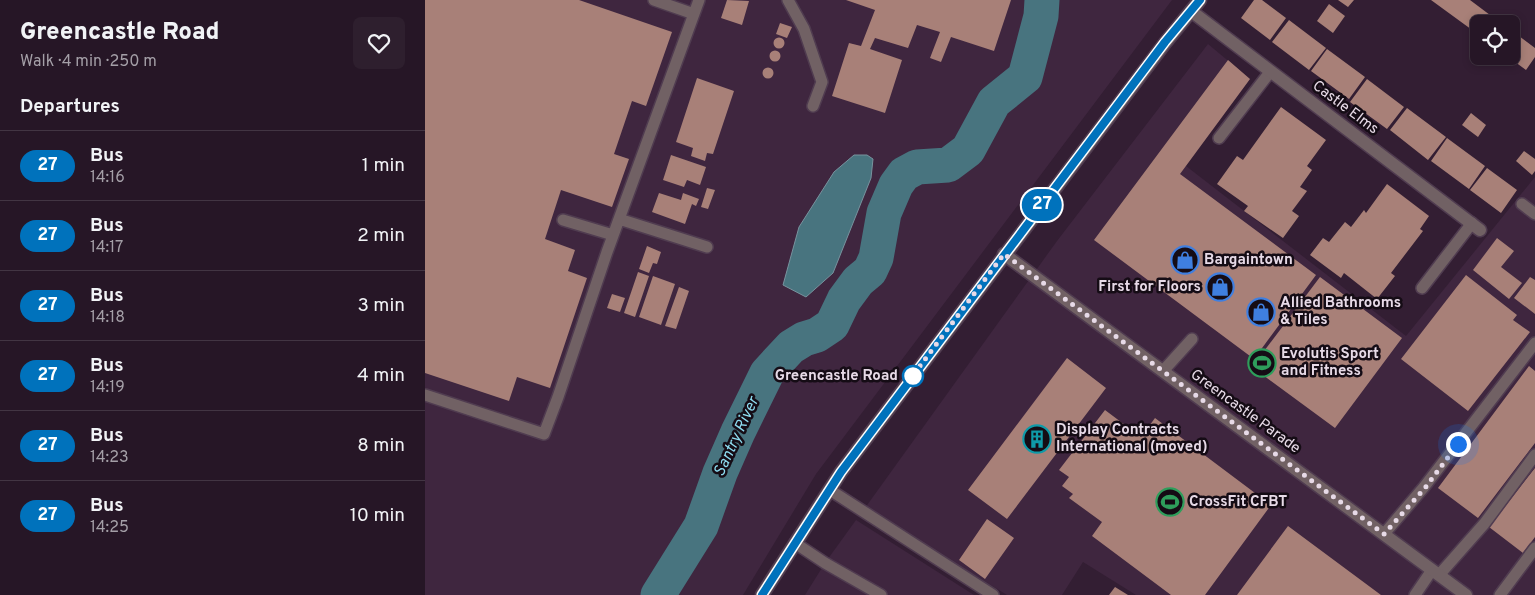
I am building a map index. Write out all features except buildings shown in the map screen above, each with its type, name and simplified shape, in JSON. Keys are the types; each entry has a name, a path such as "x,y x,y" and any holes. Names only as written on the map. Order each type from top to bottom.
{"street":[{"path":"762,595 841,472 1165,42 1200,0"},
{"name":"Castle Elms","path":"1191,11 1476,226"},
{"name":"Greencastle Parade","path":"1004,254 1466,595"}],"lane":[{"path":"654,0 694,14"},
{"path":"425,395 544,434 613,235 699,0"},
{"path":"789,0 804,29 822,82 813,106"},
{"path":"1219,138 1270,72"},
{"path":"1522,204 1535,214"},
{"path":"619,219 707,247"},
{"path":"563,220 613,235"},
{"path":"1422,288 1476,226"},
{"path":"1163,372 1192,339"},
{"path":"1384,534 1425,488 1535,343"},
{"path":"1415,595 1484,524 1535,455"},
{"path":"829,490 993,595"},
{"path":"795,543 875,593"},
{"path":"1500,595 1535,548"}],"shaded area":[{"path":"425,0 1172,0 816,474 743,595 425,595"},
{"path":"1208,44 1250,79 1186,166 1406,336 1535,177 1535,595 1136,595 1083,562 1062,595 1007,595 865,508 1057,241"},
{"path":"854,155 867,155 873,159 871,178 833,273 806,297 783,285 799,227 834,172"},
{"path":"856,520 974,595 805,595"}],"waterway":[{"name":"Santry River","path":"658,595 701,526 720,473 767,373 791,347 804,339 817,335 832,325 844,300 858,281 870,271 876,258 884,213 896,185 904,174 917,167 948,165 968,150 994,102 1025,77 1041,16 1042,0"}],"bus line":[{"name":"27","path":"762,595 841,472 1165,42 1200,0"}],"place":[{"name":"Bargaintown","path":"1185,260"},
{"name":"First for Floors","path":"1220,287"},
{"name":"Allied Bathrooms & Tiles","path":"1261,312"},
{"name":"Evolutis Sport and Fitness","path":"1262,363"},
{"name":"Greencastle Road","path":"913,376"},
{"name":"Display Contracts International (moved)","path":"1037,439"},
{"name":"CrossFit CFBT","path":"1170,502"}],"route":[{"path":"913,376 911,378 1004,254 1384,534 1425,488 1458,444"}]}
